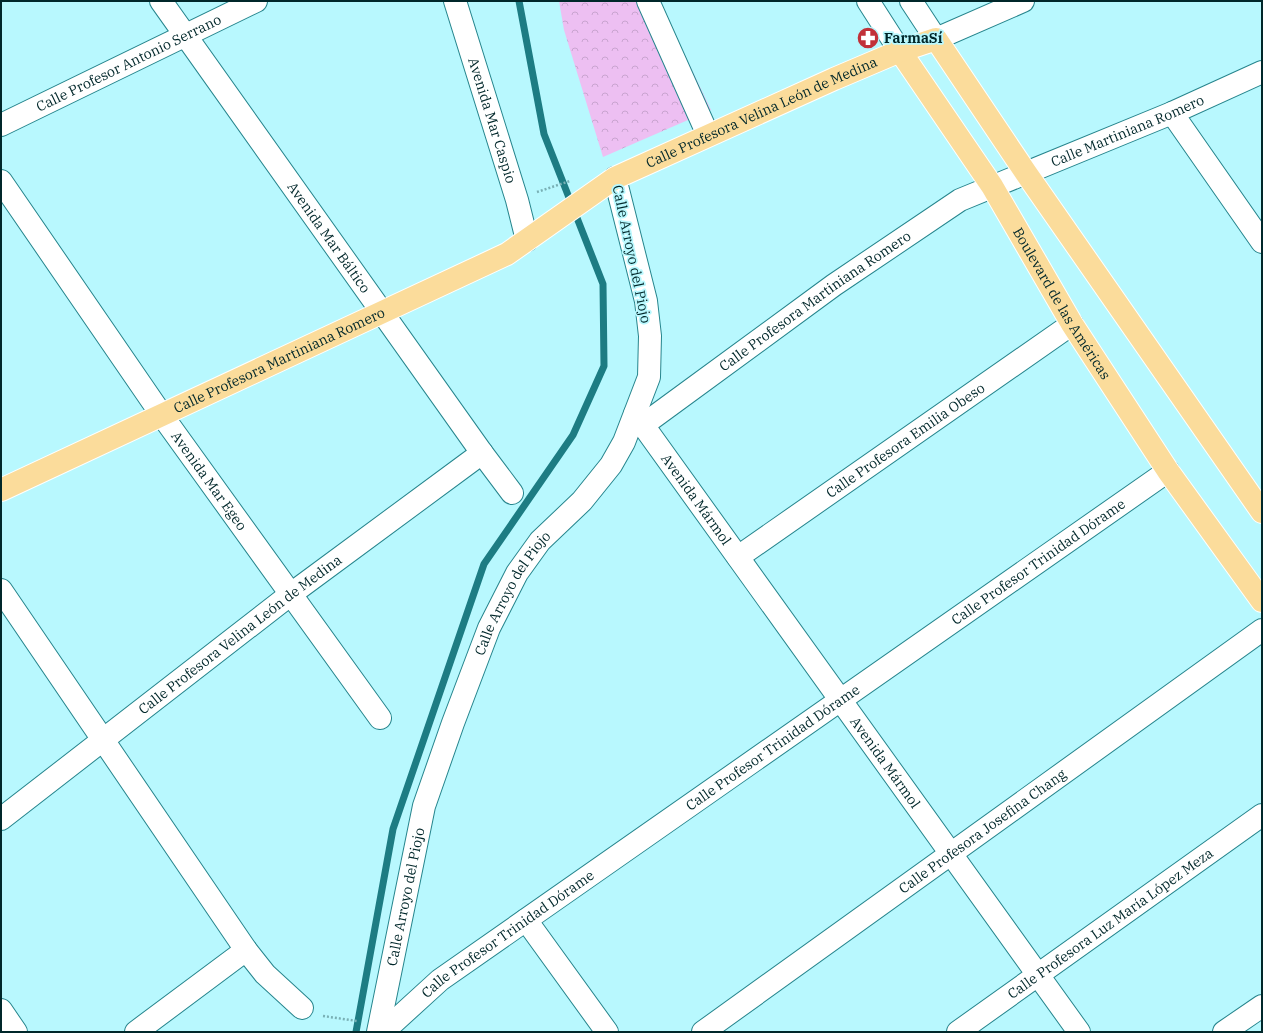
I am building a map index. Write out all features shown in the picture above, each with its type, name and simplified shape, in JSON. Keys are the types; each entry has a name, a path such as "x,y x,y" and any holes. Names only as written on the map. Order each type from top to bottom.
{"main road":[{"name":"Calle Profesora Velina León de Medina","path":"553,222 616,178 663,158 708,135 900,51 936,39"},
{"path":"936,39 1026,173 1262,512"},
{"name":"Boulevard de las Américas","path":"900,51 992,186 1072,324 1168,471 1262,601"},
{"name":"Calle Profesora Martiniana Romero","path":"1,490 161,414 507,254 553,222"}],"street":[{"name":"Avenida Mar Báltico","path":"161,1 512,493"},
{"name":"Calle Profesor Antonio Serrano","path":"1,125 256,1"},
{"name":"Avenida Mar Caspio","path":"455,1 517,200 527,240"},
{"path":"648,1 708,135"},
{"name":"Boulevard de las Américas","path":"868,1 900,51"},
{"path":"911,1 936,39"},
{"name":"Calle Profesora Velina León de Medina","path":"936,39 1023,1"},
{"name":"Calle Martiniana Romero","path":"992,186 1172,113 1262,72"},
{"path":"1172,113 1260,236"},
{"name":"Calle Arroyo del Piojo","path":"378,1032 424,806 453,723 489,628 517,573 540,540 582,501 611,465 639,420 649,377 650,336 646,301 616,178"},
{"name":"Avenida Mar Egeo","path":"1,181 161,414 380,718"},
{"name":"Calle Profesora Martiniana Romero","path":"639,420 960,200 992,186"},
{"name":"Calle Profesora Emilia Obeso","path":"738,557 1072,324"},
{"name":"Avenida Mármol","path":"639,420 1079,1032"},
{"name":"Calle Profesora Velina León de Medina","path":"1,819 291,594 482,453"},
{"name":"Calle Profesor Trinidad Dórame","path":"382,1032 440,980 1168,471"},
{"path":"1,590 246,950 265,974 302,1008"},
{"name":"Calle Profesora Josefina Chang","path":"703,1032 1262,630"},
{"name":"Calle Profesora Luz María López Meza","path":"958,1032 1262,815"},
{"path":"526,920 607,1032"},
{"path":"136,1032 246,950"},
{"path":"1224,1032 1262,1006"},
{"path":"1,1010 16,1032"}],"path":[{"path":"530,195 574,180"},
{"path":"329,1018 352,1020"}],"green space":[{"path":"559,1 659,1 711,110 603,157 564,30"}],"waterway":[{"path":"356,1032 393,829 484,564 573,435 604,366 603,284 544,134 519,1"}],"place":[{"name":"FarmaSí","path":"868,38"}]}
